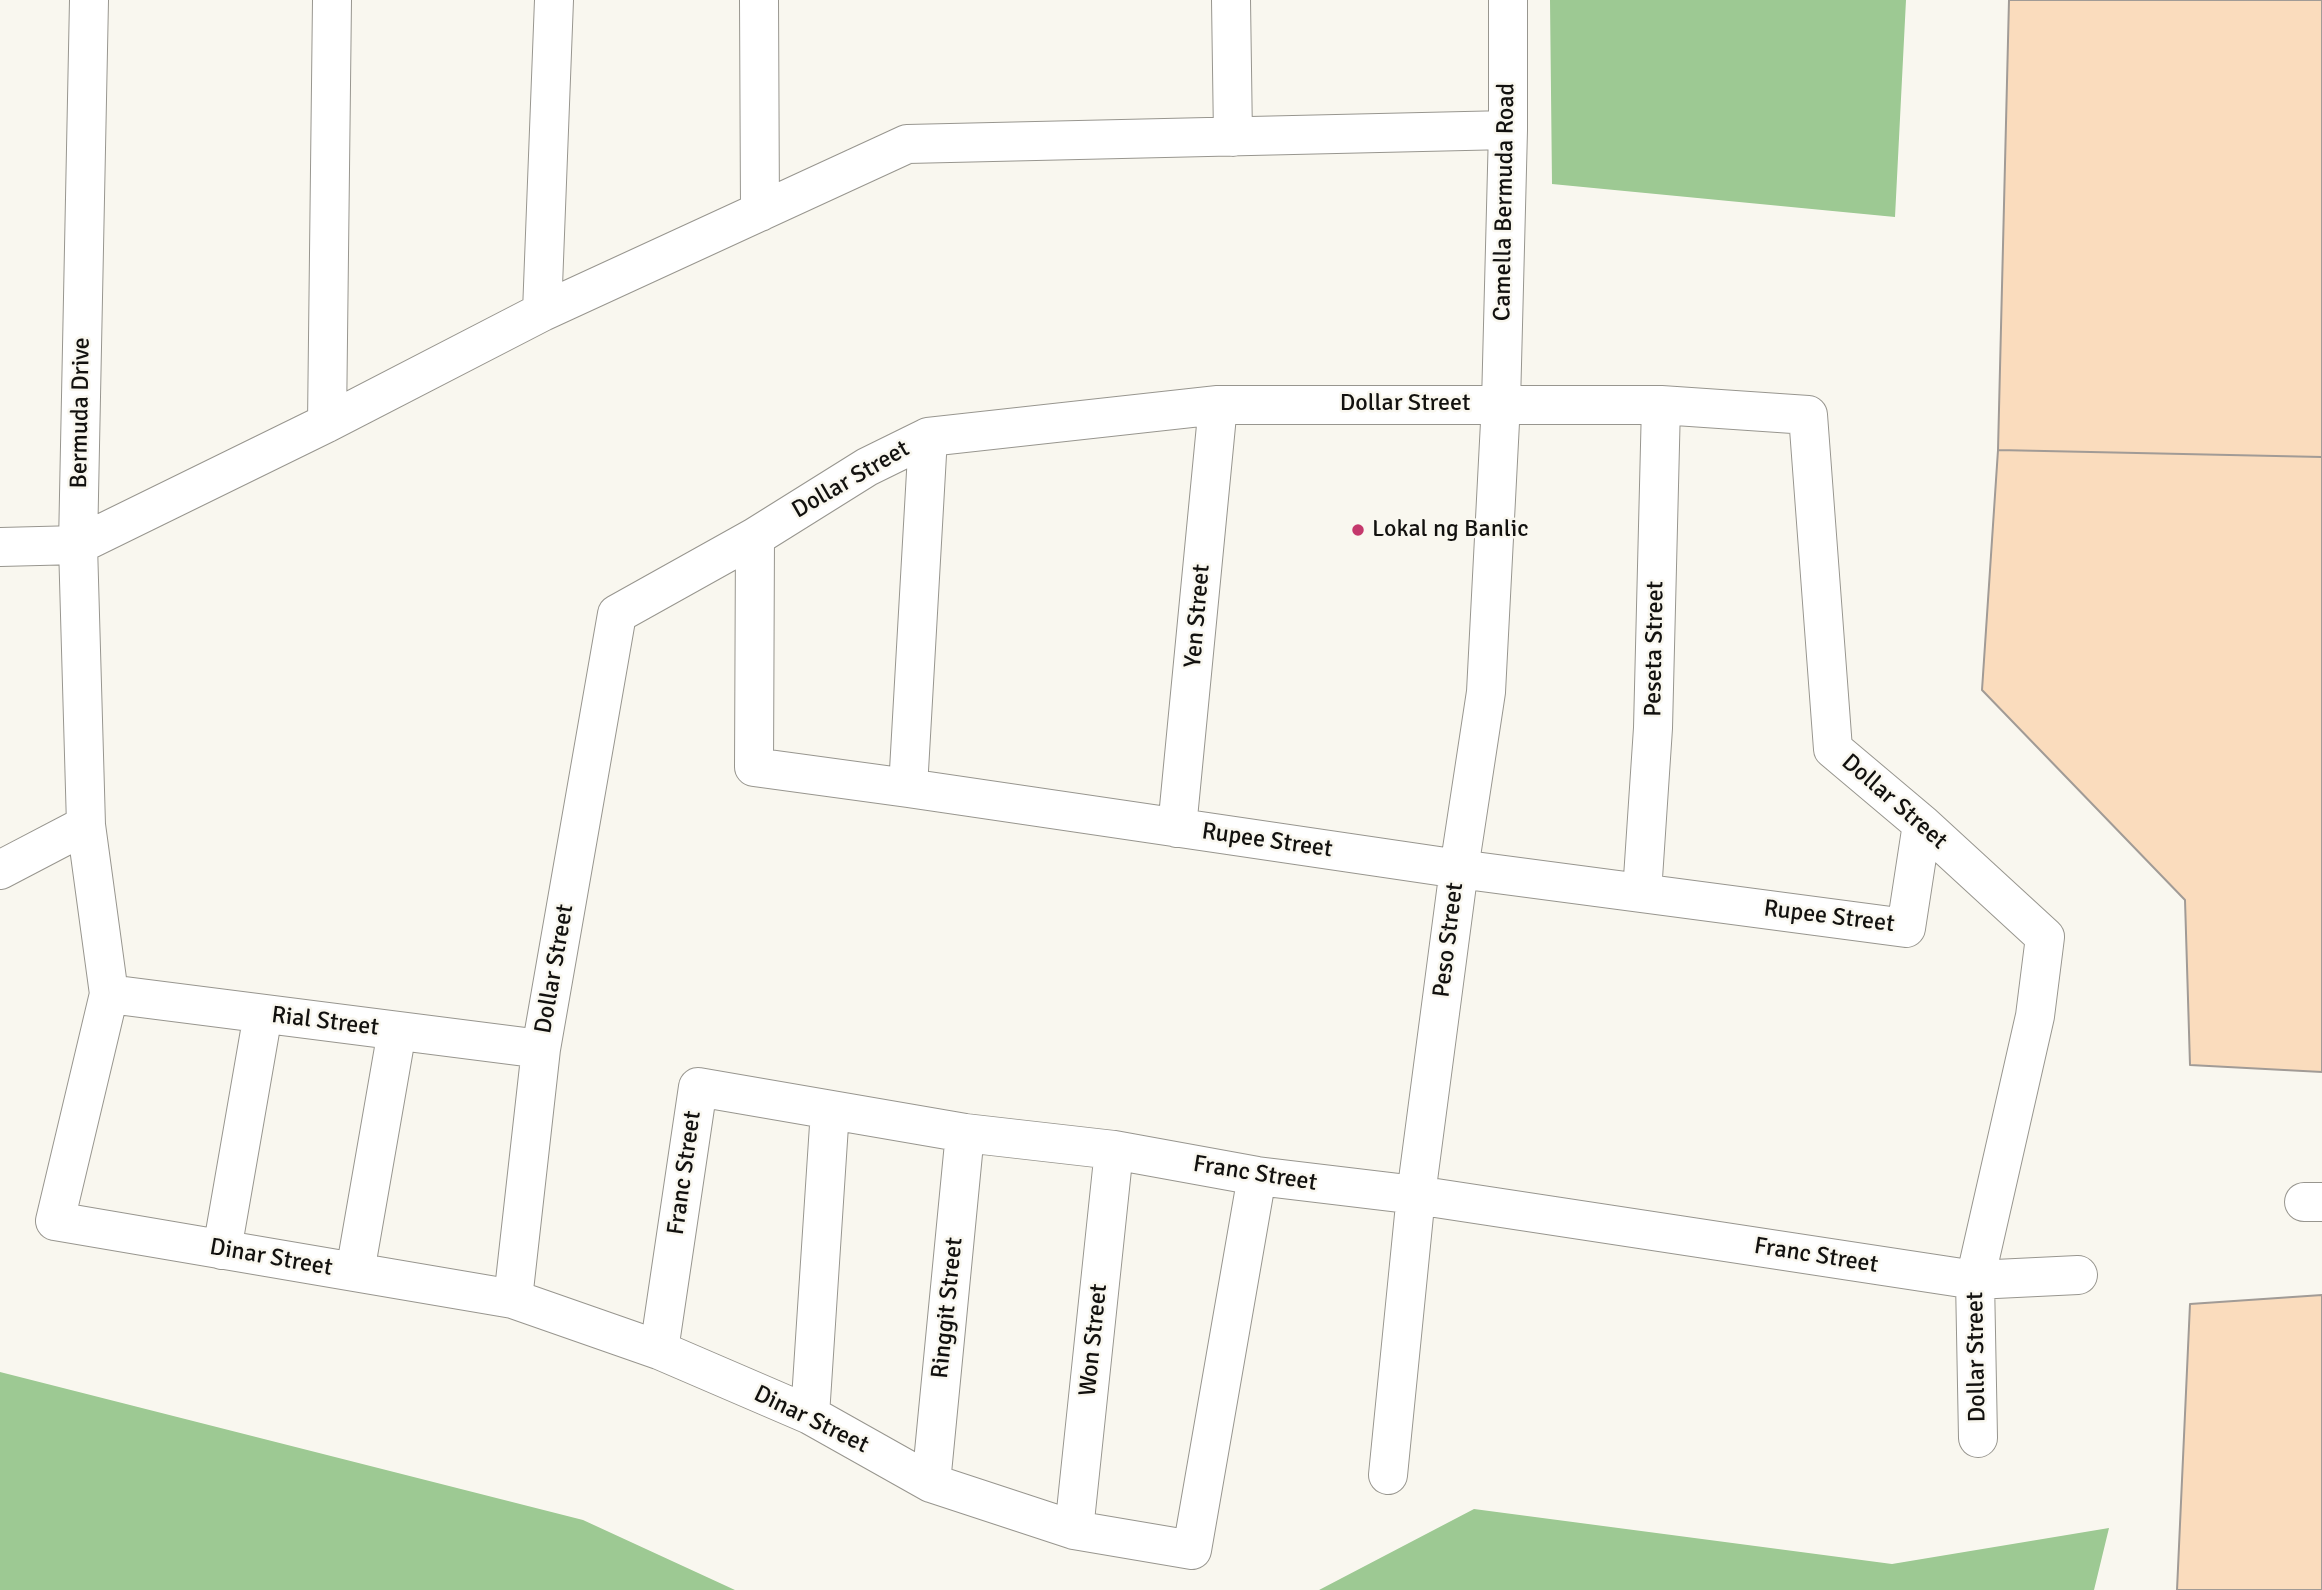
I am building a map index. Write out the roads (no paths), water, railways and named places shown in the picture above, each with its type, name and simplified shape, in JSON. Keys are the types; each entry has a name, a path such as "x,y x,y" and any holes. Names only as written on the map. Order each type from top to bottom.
{"street":[{"name":"Bermuda Drive","path":"89,0 78,545 86,825 110,994"},
{"path":"327,423 332,0"},
{"path":"542,312 554,0"},
{"path":"759,0 760,212"},
{"path":"1231,0 1233,136"},
{"name":"Camella Bermuda Road","path":"1501,404 1508,130 1508,0"},
{"path":"0,547 78,545 327,423 542,312 907,144 1508,130"},
{"name":"Peso Street","path":"1388,1475 1416,1195 1459,869 1486,692 1501,404"},
{"name":"Dollar Street","path":"513,1299 541,1049 617,614 755,537 867,467 928,437 1218,405 1661,405 1808,415 1833,749 1922,824 2045,937 2035,1016 1975,1280 1978,1438"},
{"name":"Yen Street","path":"1177,828 1218,405"},
{"name":"Peseta Street","path":"1642,893 1653,728 1661,405"},
{"path":"908,788 928,437"},
{"name":"Rupee Street","path":"755,537 754,767 1459,869 1906,928 1922,824"},
{"path":"0,870 86,825"},
{"name":"Rial Street","path":"110,994 541,1049"},
{"name":"Dinar Street","path":"110,994 55,1221 513,1299 659,1350 810,1415 931,1483 1074,1530 1192,1550 1257,1176"},
{"path":"222,1250 263,1014"},
{"path":"355,1272 397,1031"},
{"name":"Franc Street","path":"659,1350 698,1087 965,1133 1114,1150 1257,1176 1416,1195 1975,1280 2078,1275"},
{"path":"810,1415 830,1110"},
{"name":"Ringgit Street","path":"931,1483 965,1133"},
{"name":"Won Street","path":"1074,1530 1114,1150"}],"place":[{"name":"Lokal ng Banlic","path":"1358,530"}]}
